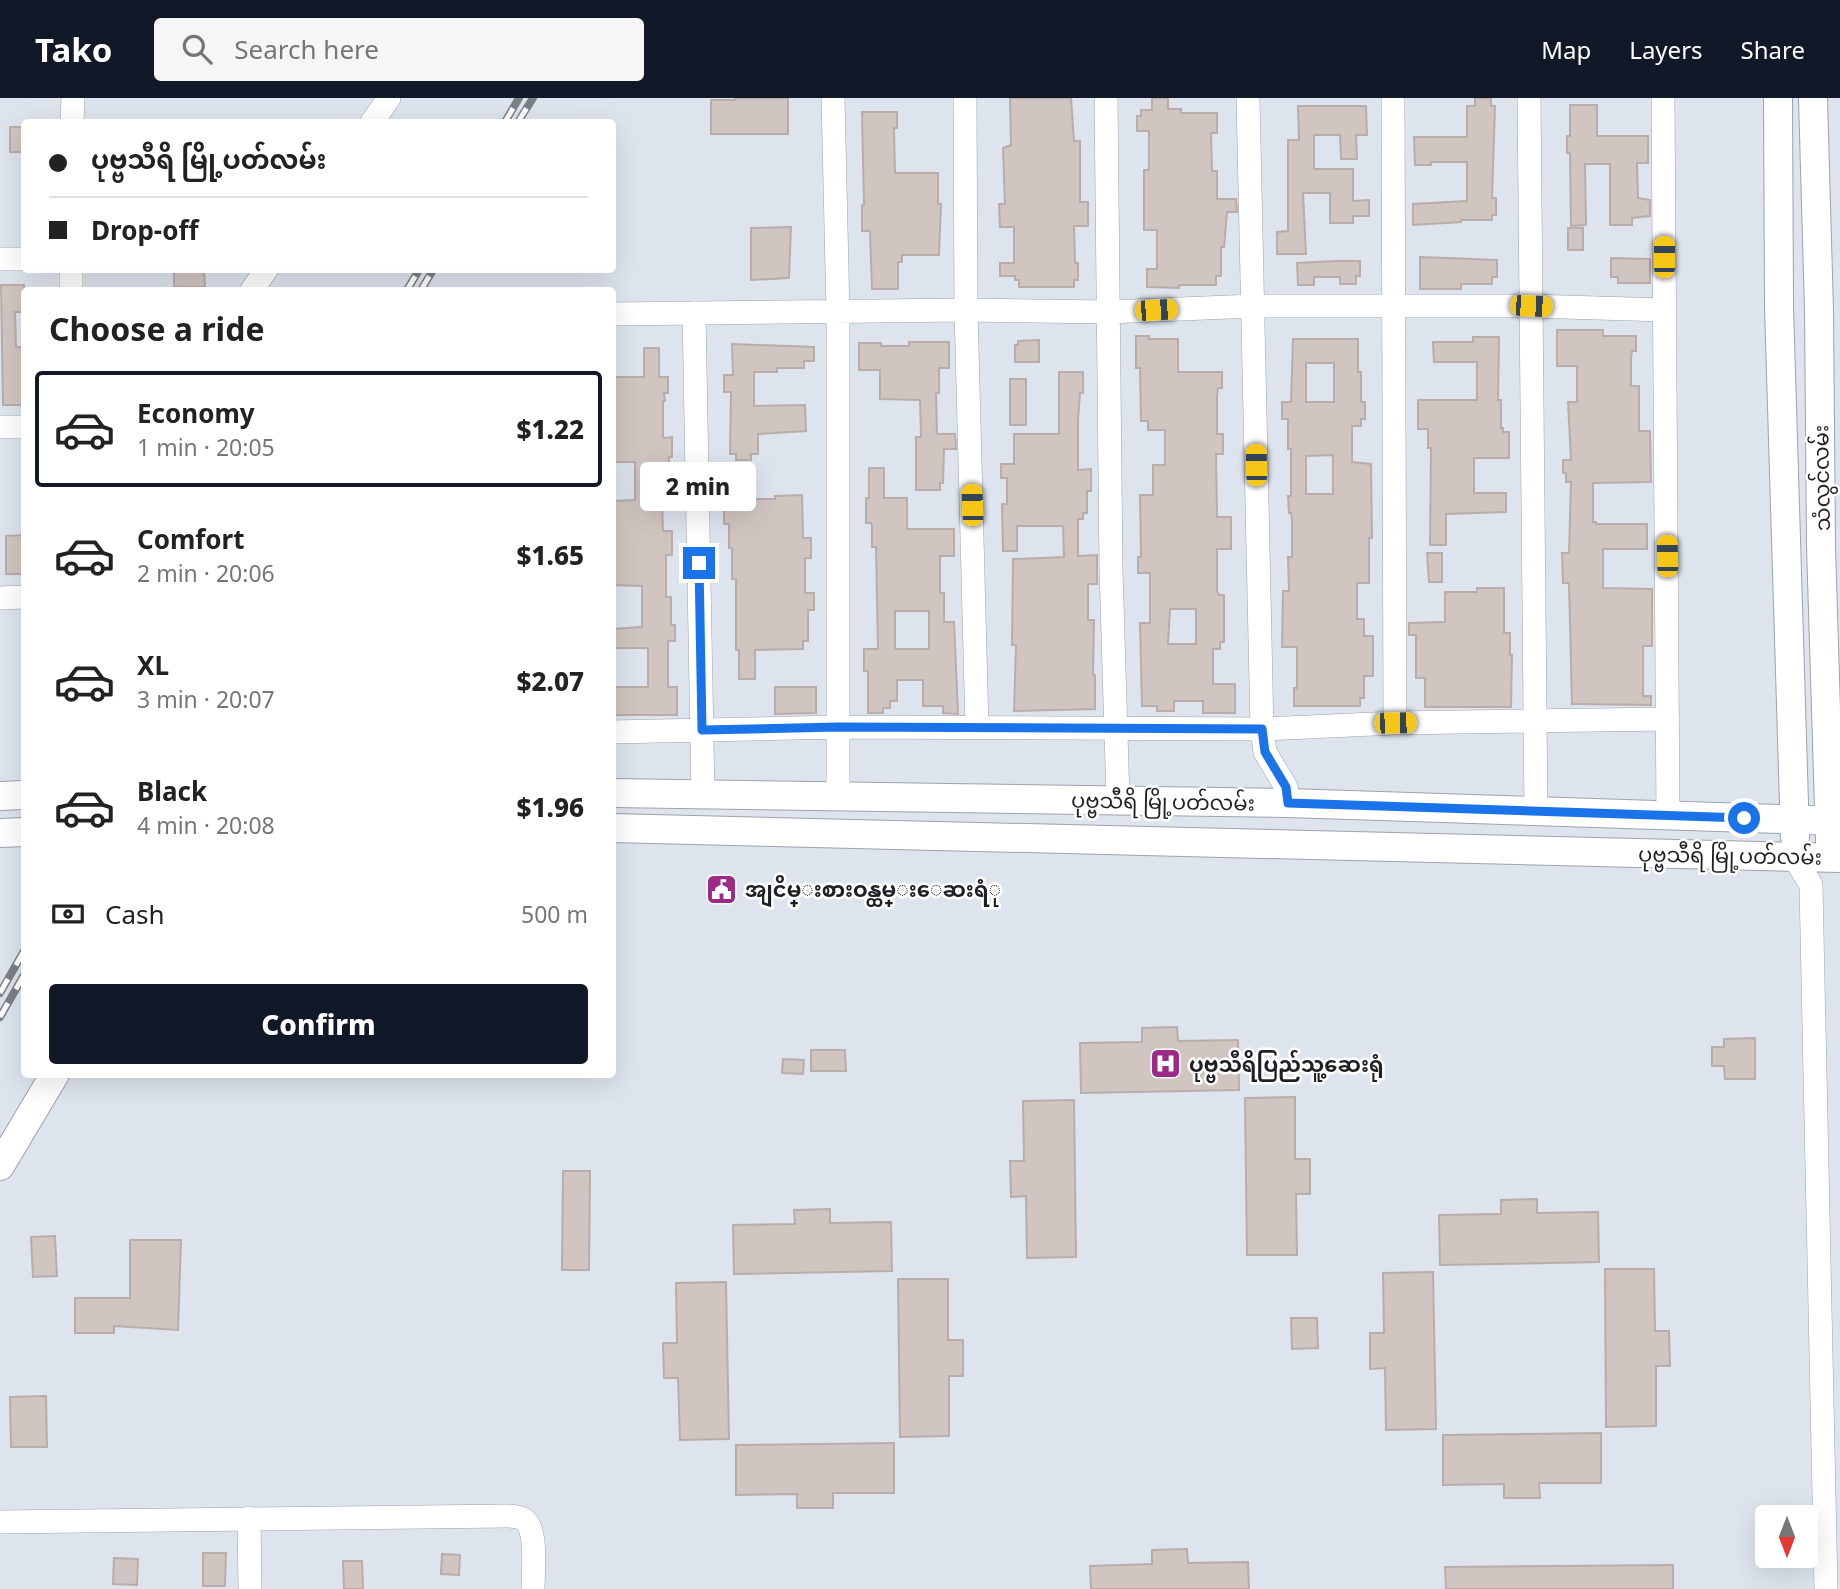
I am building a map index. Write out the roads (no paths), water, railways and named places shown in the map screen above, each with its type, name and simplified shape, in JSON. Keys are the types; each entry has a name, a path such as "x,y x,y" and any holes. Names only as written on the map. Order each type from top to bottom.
{"main road":[{"name":"သံလွင်လမ်း","path":"1778,98 1779,307 1794,857"},
{"name":"သံလွင်လမ်း","path":"1813,98 1819,312 1821,546 1835,821 1834,857"},
{"name":"ပုဗ္ဗသီရိ မြို့ပတ်လမ်း","path":"616,793 1288,803 1835,821"},
{"path":"0,796 21,795"},
{"name":"ပုဗ္ဗသီရိ မြို့ပတ်လမ်း","path":"616,828 1834,857"},
{"path":"0,833 21,832"},
{"path":"0,1166 53,1078"}],"street":[{"path":"72,119 73,98"},
{"path":"374,119 389,98"},
{"path":"833,98 838,312 838,796"},
{"path":"965,98 966,310 978,728"},
{"path":"1106,98 1111,569 1118,800"},
{"path":"1248,98 1262,729 1265,752 1286,787 1288,803"},
{"path":"1392,98 1395,723"},
{"path":"1530,98 1536,812"},
{"path":"1663,98 1668,816"},
{"path":"0,259 21,259"},
{"path":"616,314 966,310 1108,312 1253,306 1531,306 1664,310"},
{"path":"694,313 704,794"},
{"path":"0,426 21,427"},
{"path":"0,598 21,597"},
{"path":"616,732 838,727 1262,729 1395,723 1668,719"},
{"path":"1794,857 1811,885 1831,1359 1833,1510 1826,1589"},
{"path":"1811,885 1834,857"},
{"path":"0,1522 482,1515 523,1518 530,1525 533,1541 533,1589"},
{"path":"250,1518 250,1589"}],"railway":[{"path":"507,119 519,98"},
{"path":"520,119 533,98"},
{"path":"409,287 417,273"},
{"path":"423,287 431,273"},
{"path":"0,993 21,956"},
{"path":"0,1017 21,980"}],"place":[{"name":"အျငိမ္းစားဝန္ထမ္းေဆးရံု","path":"722,889"},
{"name":"ပုဗ္ဗသီရိပြည်သူ့ဆေးရုံ","path":"1166,1064"}]}
